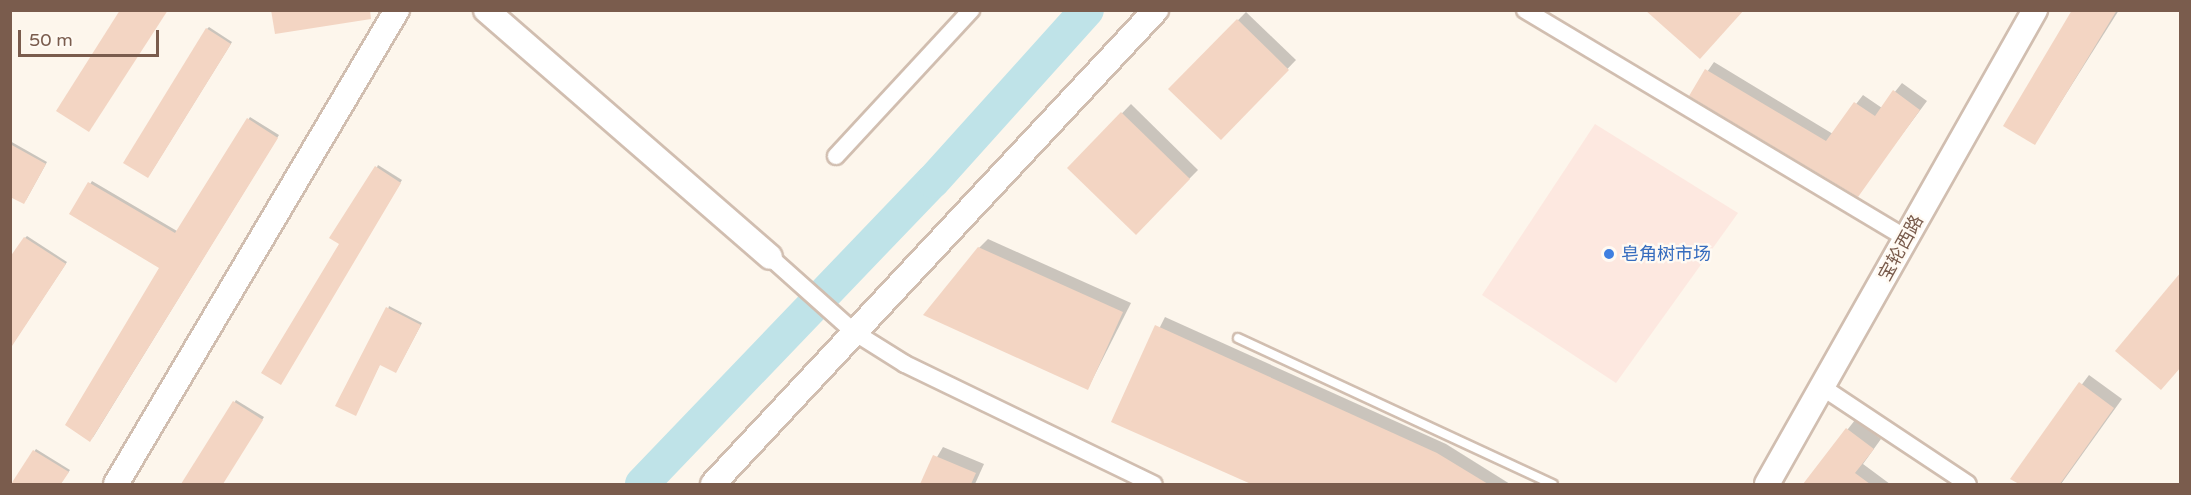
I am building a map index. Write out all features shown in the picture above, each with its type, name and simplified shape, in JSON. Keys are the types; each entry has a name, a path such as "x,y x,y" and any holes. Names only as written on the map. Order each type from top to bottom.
{"street":[{"path":"116,484 397,10"},
{"path":"486,10 845,325 905,364 1154,484"},
{"path":"836,156 971,10"},
{"path":"713,484 845,325 1156,10"},
{"path":"1525,10 1906,238"},
{"name":"宝轮西路","path":"1767,484 2035,10"},
{"path":"1822,387 1968,484"}],"lane":[{"path":"1238,338 1553,484"}],"shaded area":[{"name":"皂角树市场","path":"1595,124 1738,213 1616,383 1482,295"}],"building":[{"path":"120,10 168,10 89,132 56,111"},
{"path":"271,10 370,10 371,19 275,34"},
{"path":"1645,10 1744,10 1700,59"},
{"path":"2072,10 2117,10 2035,145 2003,126"},
{"path":"1237,19 1289,70 1221,140 1168,89"},
{"path":"206,28 231,44 148,178 123,163"},
{"path":"1705,69 1826,141 1854,102 1875,116 1893,90 1920,110 1858,197 1689,96"},
{"path":"1121,112 1190,179 1136,235 1067,168"},
{"path":"247,118 278,138 90,442 65,425 159,268 69,214 88,182 175,233"},
{"path":"10,144 46,164 24,204 10,197"},
{"path":"375,166 401,183 281,385 261,373 339,244 329,238"},
{"path":"24,237 66,264 10,349 10,257"},
{"path":"978,247 1123,312 1088,390 923,315"},
{"path":"2181,272 2181,367 2161,390 2115,351"},
{"path":"386,307 421,325 396,373 380,365 356,416 335,406"},
{"path":"1155,325 1437,453 1488,484 1251,484 1111,422"},
{"path":"2079,382 2114,408 2060,484 2019,484 2010,479"},
{"path":"233,401 263,420 223,484 181,484"},
{"path":"1846,428 1874,449 1855,473 1870,484 1803,484"},
{"path":"33,450 69,472 61,484 11,484"},
{"path":"933,455 976,473 971,484 920,484"}],"waterway":[{"path":"642,484 933,181 1087,10"}],"place":[{"name":"皂角树市场","path":"1609,254"}]}
